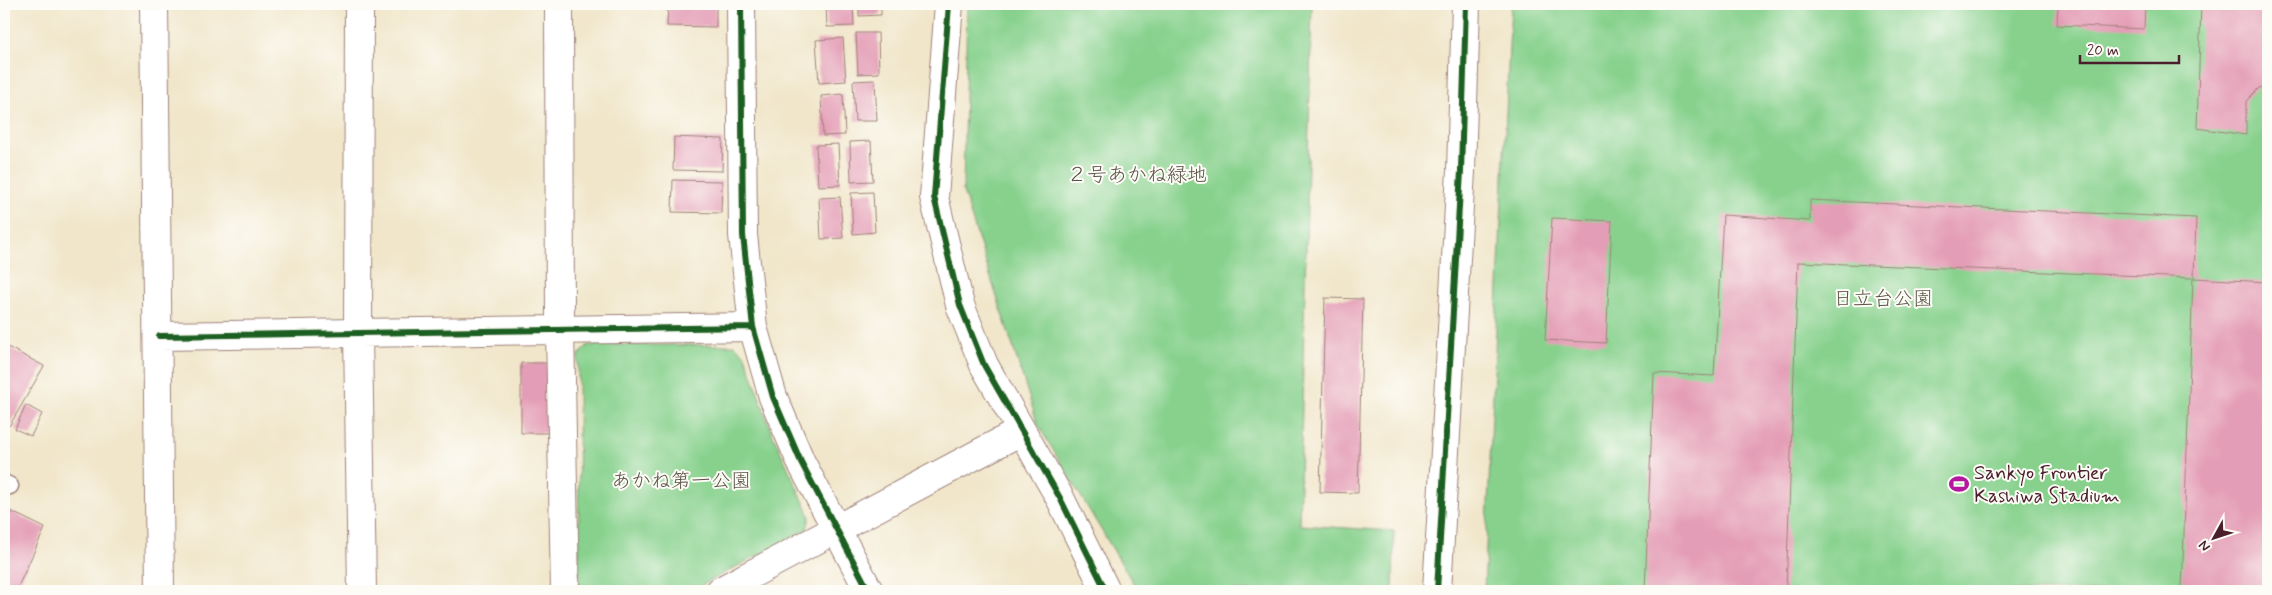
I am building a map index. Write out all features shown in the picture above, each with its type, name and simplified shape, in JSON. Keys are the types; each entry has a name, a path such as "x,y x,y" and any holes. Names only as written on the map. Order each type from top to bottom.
{"street":[{"path":"154,4 159,336 160,591"},
{"path":"359,4 358,334 362,591"},
{"path":"559,4 560,329 565,591"},
{"path":"741,4 743,234 753,327 773,397 801,462 869,591"},
{"path":"950,4 934,198 960,305 984,365 1060,498 1106,591"},
{"path":"1438,591 1461,171 1466,4"},
{"path":"159,336 753,327"},
{"path":"720,591 1021,431"}],"green space":[{"name":"２号あかね緑地","path":"967,4 1312,4 1299,525 1394,531 1393,591 1138,591 1038,425 963,191"},
{"name":"日立台公園","path":"1511,4 2268,4 2268,591 1484,591"},
{"name":"あかね第一公園","path":"588,345 735,345 745,355 772,433 810,516 807,529 691,591 579,591 578,356"}],"building":[{"path":"668,4 716,4 716,27 667,26"},
{"path":"826,4 853,4 854,26 827,27"},
{"path":"859,4 881,4 881,15 859,16"},
{"path":"2058,4 2145,4 2144,29 2057,25"},
{"path":"2201,4 2268,4 2268,86 2259,88 2246,101 2246,135 2197,128"},
{"path":"856,33 878,33 879,73 858,74"},
{"path":"843,38 846,81 819,83 816,40"},
{"path":"875,80 877,121 855,121 853,81"},
{"path":"843,94 845,135 823,136 821,96"},
{"path":"674,137 723,139 722,171 673,170"},
{"path":"871,141 873,181 851,182 850,142"},
{"path":"838,144 840,185 818,186 816,145"},
{"path":"673,180 722,181 721,213 672,212"},
{"path":"873,192 875,232 853,234 851,193"},
{"path":"840,197 843,238 821,239 819,198"},
{"path":"1810,200 2196,218 2194,278 2268,282 2268,591 2182,591 2193,278 1798,262 1786,591 1645,591 1654,373 1714,376 1723,215 1810,221"},
{"path":"1552,218 1612,221 1606,343 1545,340"},
{"path":"1325,298 1363,299 1358,493 1320,492"},
{"path":"4,345 44,366 10,425 4,428"},
{"path":"521,363 548,363 548,433 521,433"},
{"path":"26,405 42,414 31,436 15,429"},
{"path":"4,508 45,528 16,591 4,591"}],"cycle path":[{"path":"741,4 743,235 753,327 773,397 801,462 869,591"},
{"path":"949,4 934,197 960,305 984,365 1060,498 1106,591"},
{"path":"1437,591 1461,171 1466,4"},
{"path":"159,336 753,327"}],"place":[{"name":"Sankyo Frontier Kashiwa Stadium","path":"1959,484"}]}
